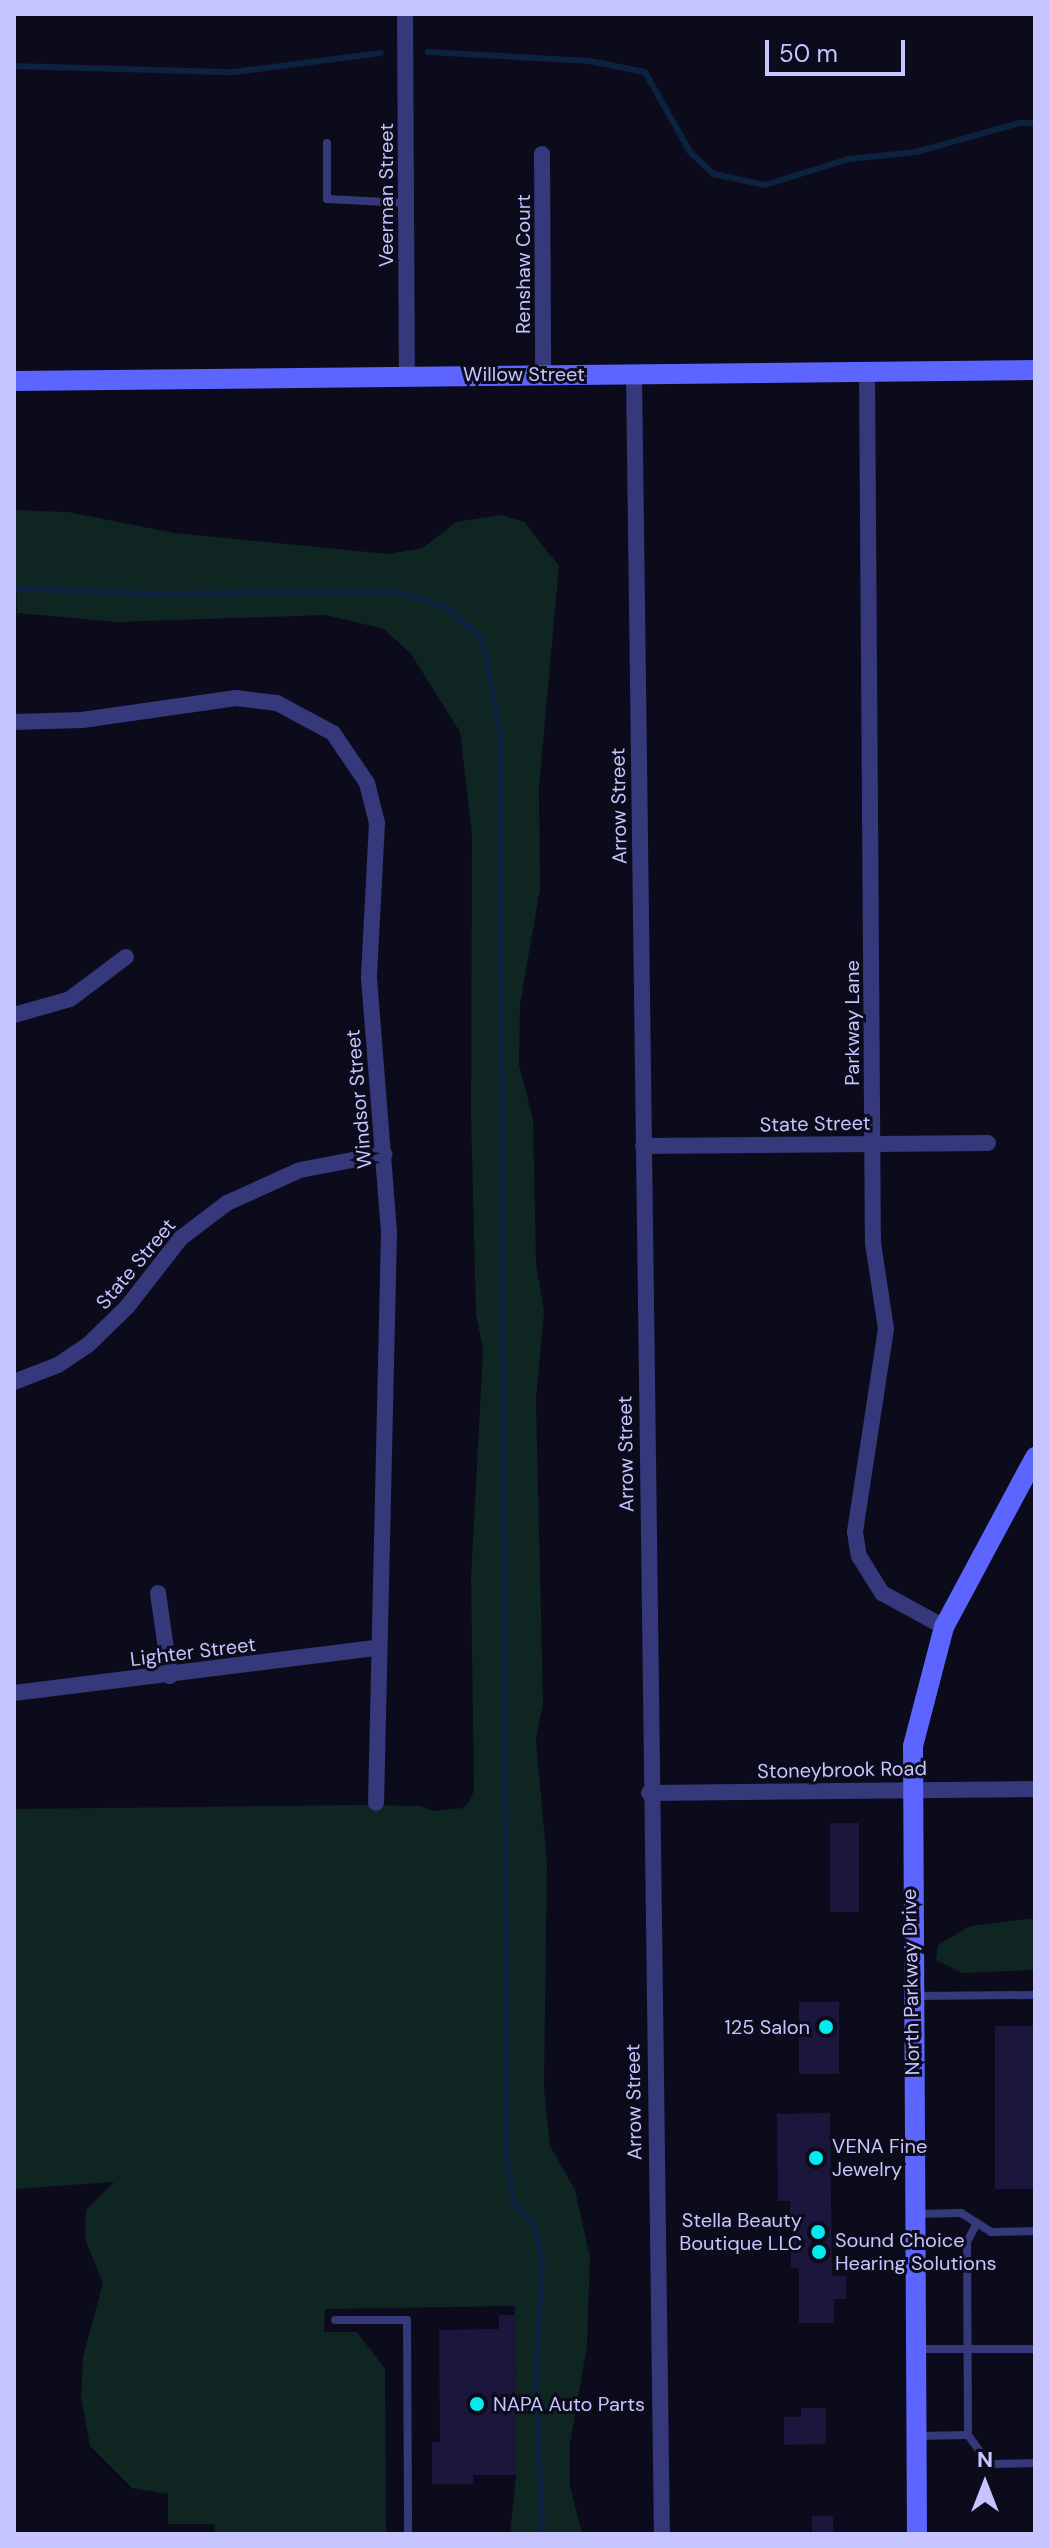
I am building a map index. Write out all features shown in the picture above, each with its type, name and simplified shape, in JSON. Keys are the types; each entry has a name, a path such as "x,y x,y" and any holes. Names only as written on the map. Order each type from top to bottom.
{"main road":[{"name":"Willow Street","path":"14,381 1035,370"},
{"name":"North Parkway Drive","path":"917,2534 910,1788 919,1710 944,1627 1035,1457"}],"street":[{"name":"Veerman Street","path":"405,14 407,375"},
{"name":"Renshaw Court","path":"542,154 543,374"},
{"name":"Parkway Lane","path":"867,372 873,1243 886,1329 855,1532 859,1556 882,1593 944,1627"},
{"name":"Arrow Street","path":"634,374 649,1793 662,2534"},
{"name":"Windsor Street","path":"14,722 82,720 247,698 293,709 345,745 367,783 377,823 369,978 389,1232 377,1648 376,1803"},
{"path":"14,1015 70,999 126,957"},
{"name":"State Street","path":"643,1146 988,1143"},
{"name":"State Street","path":"14,1382 58,1365 88,1345 127,1307 181,1238 227,1203 300,1170 384,1154"},
{"path":"158,1593 170,1676"},
{"name":"Lighter Street","path":"14,1693 377,1648"},
{"name":"Stoneybrook Road","path":"649,1793 1035,1789"}],"lane":[{"path":"327,143 327,199 406,203"},
{"path":"911,1996 1035,1995"},
{"path":"913,2214 961,2213 991,2232 1035,2231"},
{"path":"977,2223 967,2242 968,2435 989,2464 1035,2463"},
{"path":"335,2320 407,2320 408,2534"},
{"path":"915,2349 1035,2349"},
{"path":"916,2436 968,2435"}],"green space":[{"path":"14,510 68,512 174,533 388,554 423,548 456,522 501,515 524,522 559,566 539,787 540,889 520,1005 519,1065 533,1119 536,1263 544,1312 536,1399 543,1702 536,1740 547,1863 544,2087 550,2146 575,2190 590,2257 587,2346 570,2443 570,2486 582,2534 510,2534 516,2475 515,2306 325,2309 324,2332 357,2332 385,2369 386,2534 215,2533 214,2524 168,2524 168,2494 132,2488 90,2446 81,2397 83,2357 103,2283 85,2239 86,2210 114,2182 14,2189 14,1809 365,1805 420,1806 434,1811 463,1808 468,1803 474,1791 471,1579 483,1350 476,1314 471,1116 472,835 460,732 411,654 384,629 326,615 117,622 17,613"},
{"path":"1035,1918 1035,1970 962,1973 936,1960 938,1945 970,1926"}],"building":[{"path":"830,1823 859,1823 859,1912 830,1912"},
{"path":"799,2002 839,2002 839,2074 799,2074"},
{"path":"995,2026 1035,2026 1035,2189 995,2189"},
{"path":"830,2113 832,2276 846,2276 846,2299 834,2299 834,2323 799,2323 799,2268 791,2268 790,2201 778,2201 777,2114"},
{"path":"499,2315 515,2315 516,2475 473,2475 473,2484 432,2484 432,2442 440,2442 439,2330 499,2329"},
{"path":"801,2408 826,2408 826,2444 784,2445 784,2417 801,2417"},
{"path":"812,2516 833,2516 833,2534 812,2534"}],"waterway":[{"path":"428,52 590,61 645,72 690,152 714,174 765,185 849,159 916,152 1019,123 1035,123"},
{"path":"14,66 234,72 381,53"},
{"path":"14,588 150,594 398,592 448,608 482,639 500,729 507,2160 514,2203 535,2226 542,2265 536,2370 542,2534"}],"place":[{"name":"125 Salon","path":"826,2027"},
{"name":"VENA Fine Jewelry","path":"816,2158"},
{"name":"Stella Beauty Boutique LLC","path":"818,2232"},
{"name":"Sound Choice Hearing Solutions","path":"819,2252"},
{"name":"NAPA Auto Parts","path":"477,2404"}]}
